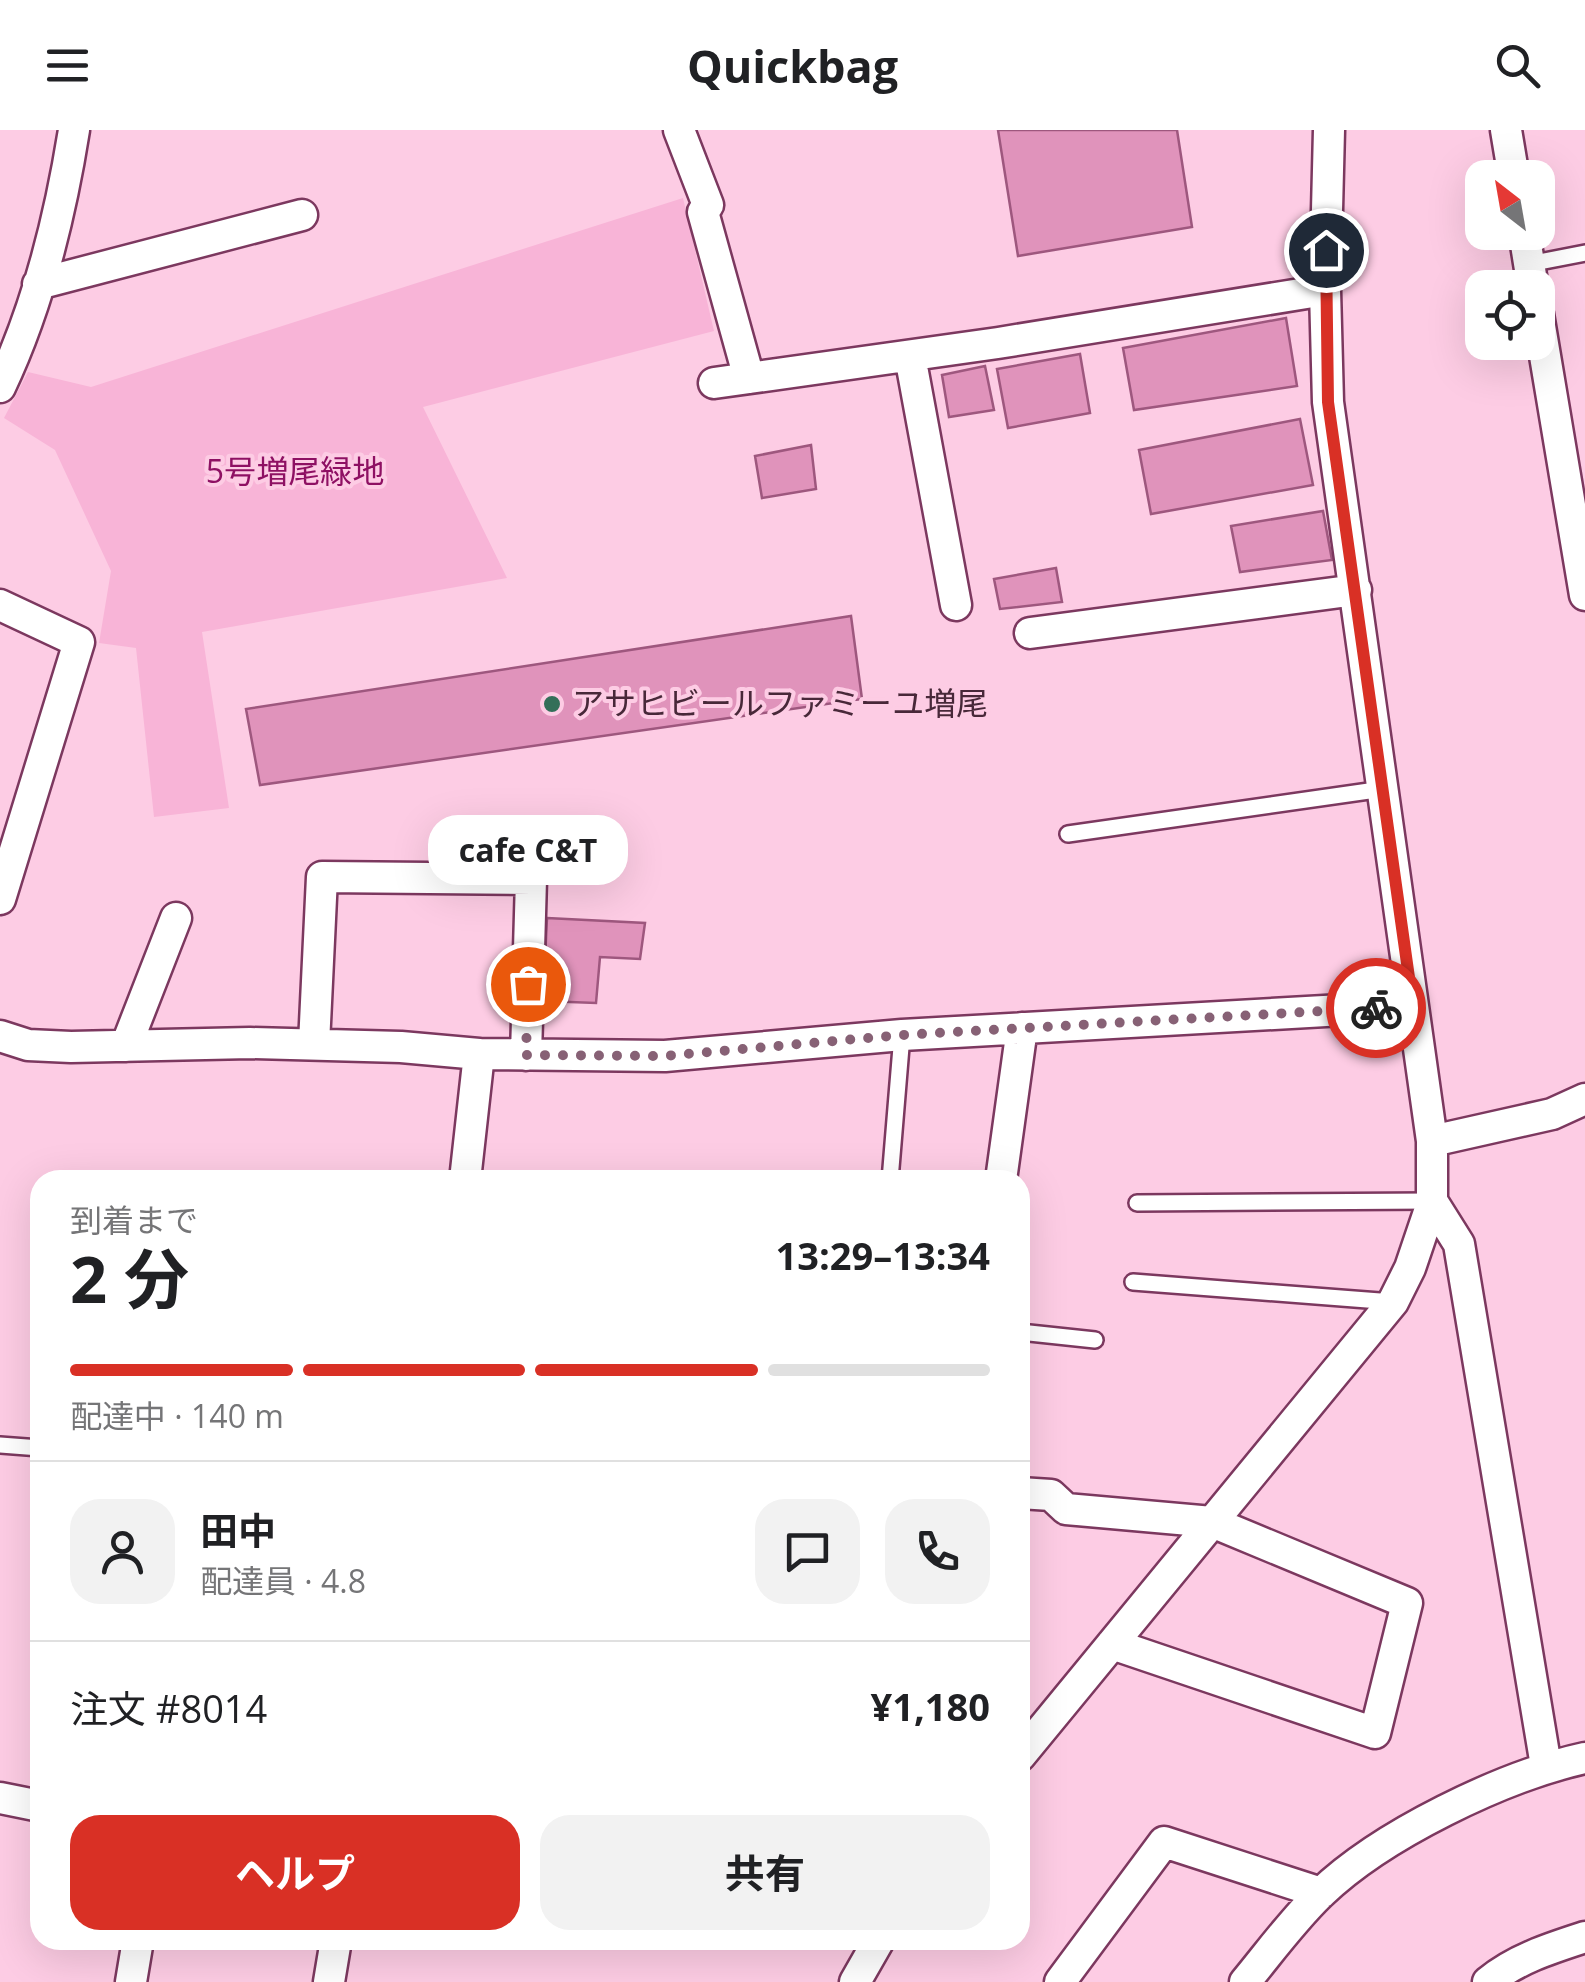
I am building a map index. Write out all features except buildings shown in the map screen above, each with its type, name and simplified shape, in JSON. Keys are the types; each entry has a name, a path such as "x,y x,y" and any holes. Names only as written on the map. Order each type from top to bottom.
{"street":[{"path":"0,387 16,352 62,204 74,130"},
{"path":"679,130 708,205 703,212 749,378"},
{"path":"1030,1744 1393,1302 1410,1268 1432,1201 1432,1141 1328,402 1325,290 1329,130"},
{"path":"1506,130 1511,160"},
{"path":"38,284 302,215"},
{"path":"714,383 1325,290"},
{"path":"910,356 956,605"},
{"path":"1546,360 1581,548 1585,594"},
{"path":"1030,633 1356,590"},
{"path":"0,606 79,642 8,840 0,898"},
{"path":"314,1044 322,877 532,879 526,1055"},
{"path":"126,1046 176,918"},
{"path":"0,1036 28,1045 314,1044 402,1046 478,1054 664,1056 902,1035 1413,1006"},
{"path":"1001,1170 1022,1028"},
{"path":"466,1170 478,1054"},
{"path":"1432,1141 1552,1114 1585,1098"},
{"path":"1432,1201 1459,1244 1546,1766"},
{"path":"1030,1494 1051,1495 1066,1509 1212,1522 1407,1603 1375,1732 1112,1644"},
{"path":"1244,1982 1320,1894 1392,1840 1546,1766 1585,1758"},
{"path":"0,1798 30,1804"},
{"path":"1060,1982 1164,1842 1320,1894"},
{"path":"1488,1982 1544,1950 1585,1937"},
{"path":"131,1982 136,1950"},
{"path":"329,1982 334,1950"},
{"path":"854,1982 873,1950"}],"lane":[{"path":"1546,270 1585,254"},
{"path":"1068,834 1383,789"},
{"path":"891,1170 902,1035"},
{"path":"1137,1204 1432,1201"},
{"path":"1134,1282 1393,1302"},
{"path":"1030,1333 1095,1340"},
{"path":"0,1445 30,1447"}],"green space":[{"name":"5号増尾緑地","path":"683,198 714,331 423,407 507,578 202,632 229,808 154,817 136,648 99,643 111,571 55,450 4,418 28,372 91,387"}],"way so far":[{"path":"528,984 526,1055 664,1056 902,1035 1376,1008"}],"place":[{"name":"アサヒビールファミーユ増尾","path":"552,704"},
{"name":"cafe C&T","path":"528,984"}],"route":[{"path":"1326,250 1328,402 1413,1006 1376,1008"}]}
